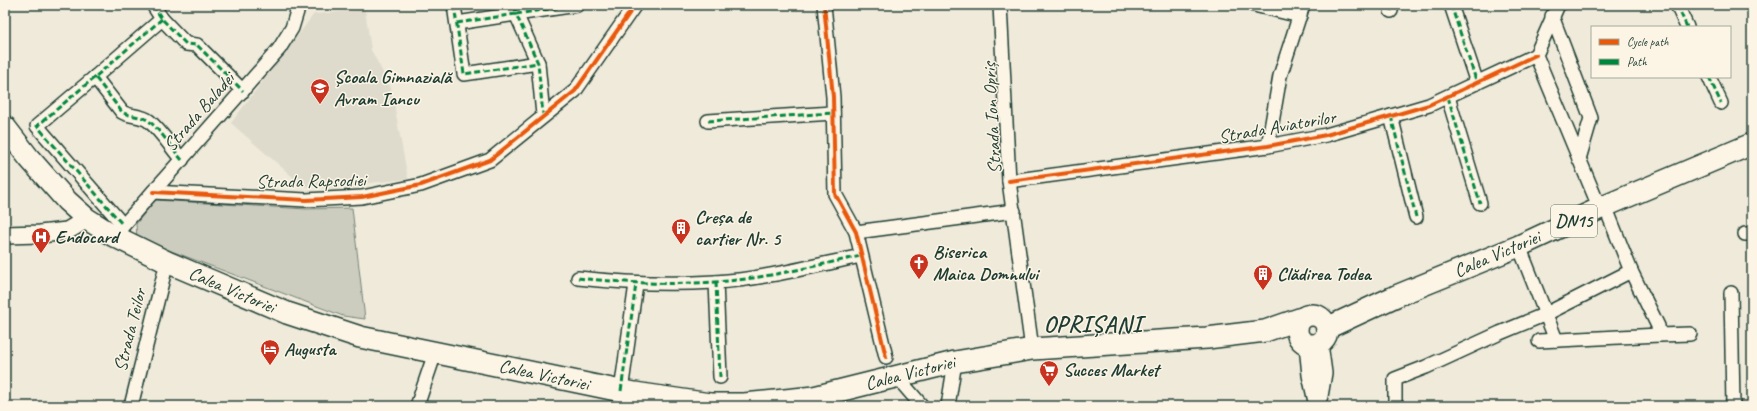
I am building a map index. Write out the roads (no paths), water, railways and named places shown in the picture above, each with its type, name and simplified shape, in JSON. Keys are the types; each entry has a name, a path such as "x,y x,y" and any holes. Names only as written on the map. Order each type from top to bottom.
{"main road":[{"name":"Calea Victoriei","path":"5,127 34,164 67,201 87,219 118,230 167,262 287,313 352,335 621,390 710,404 744,404 814,397 956,362 1032,349 1207,338 1265,331 1312,331 1519,246 1602,207 1752,144"}],"street":[{"path":"153,5 162,19 186,44 197,46 243,91"},
{"name":"Strada Baladei","path":"118,230 182,160 279,49 292,28 299,5"},
{"path":"454,5 464,74 538,63"},
{"path":"456,23 515,10 577,5"},
{"name":"Strada Rapsodiei","path":"153,192 306,200 362,196 421,186 490,160 524,133 543,115 575,91 635,5"},
{"path":"824,5 834,113 835,194 856,232 886,357"},
{"name":"Strada Ion Opriș","path":"1000,5 1010,181 1032,349"},
{"path":"1254,5 1302,10 1280,76 1268,146"},
{"path":"1452,5 1477,83"},
{"path":"1677,5 1687,26"},
{"path":"515,10 538,63 543,115"},
{"path":"1555,11 1536,55 1579,159 1658,326 1658,335"},
{"path":"1555,11 1591,118 1579,159"},
{"path":"118,230 37,126 162,19"},
{"name":"Strada Aviatorilor","path":"1010,181 1268,146 1326,135 1429,106 1536,55"},
{"path":"95,77 122,112 128,116 140,116 148,121 182,160"},
{"path":"1709,78 1721,103"},
{"path":"1448,97 1480,203"},
{"path":"708,121 834,113"},
{"path":"1391,116 1416,217"},
{"path":"856,232 1014,211"},
{"path":"5,235 40,234 67,230 87,219"},
{"path":"1519,246 1556,340"},
{"path":"578,278 636,284 716,282 792,271 861,256"},
{"name":"Strada Teilor","path":"131,406 167,262"},
{"path":"1395,406 1395,379 1426,367 1500,333 1546,314 1631,271"},
{"path":"716,282 720,377"},
{"path":"621,390 636,284"},
{"path":"1731,293 1733,406"},
{"path":"1312,331 1311,375 1317,405"},
{"path":"1538,341 1690,334"},
{"path":"417,406 434,352"},
{"path":"948,406 956,362"},
{"path":"900,376 903,384 922,406"}],"place":[{"name":"Școala Gimnazială Avram Iancu","path":"320,105"},
{"name":"Creșa de cartier Nr. 5","path":"681,245"},
{"name":"Endocard","path":"41,254"},
{"name":"Biserica Maica Domnului","path":"919,280"},
{"name":"Clădirea Todea","path":"1263,291"},
{"name":"Augusta","path":"270,366"},
{"name":"Succes Market","path":"1049,387"}],"district":[{"name":"OPRIȘANI","path":"1093,324"}]}
